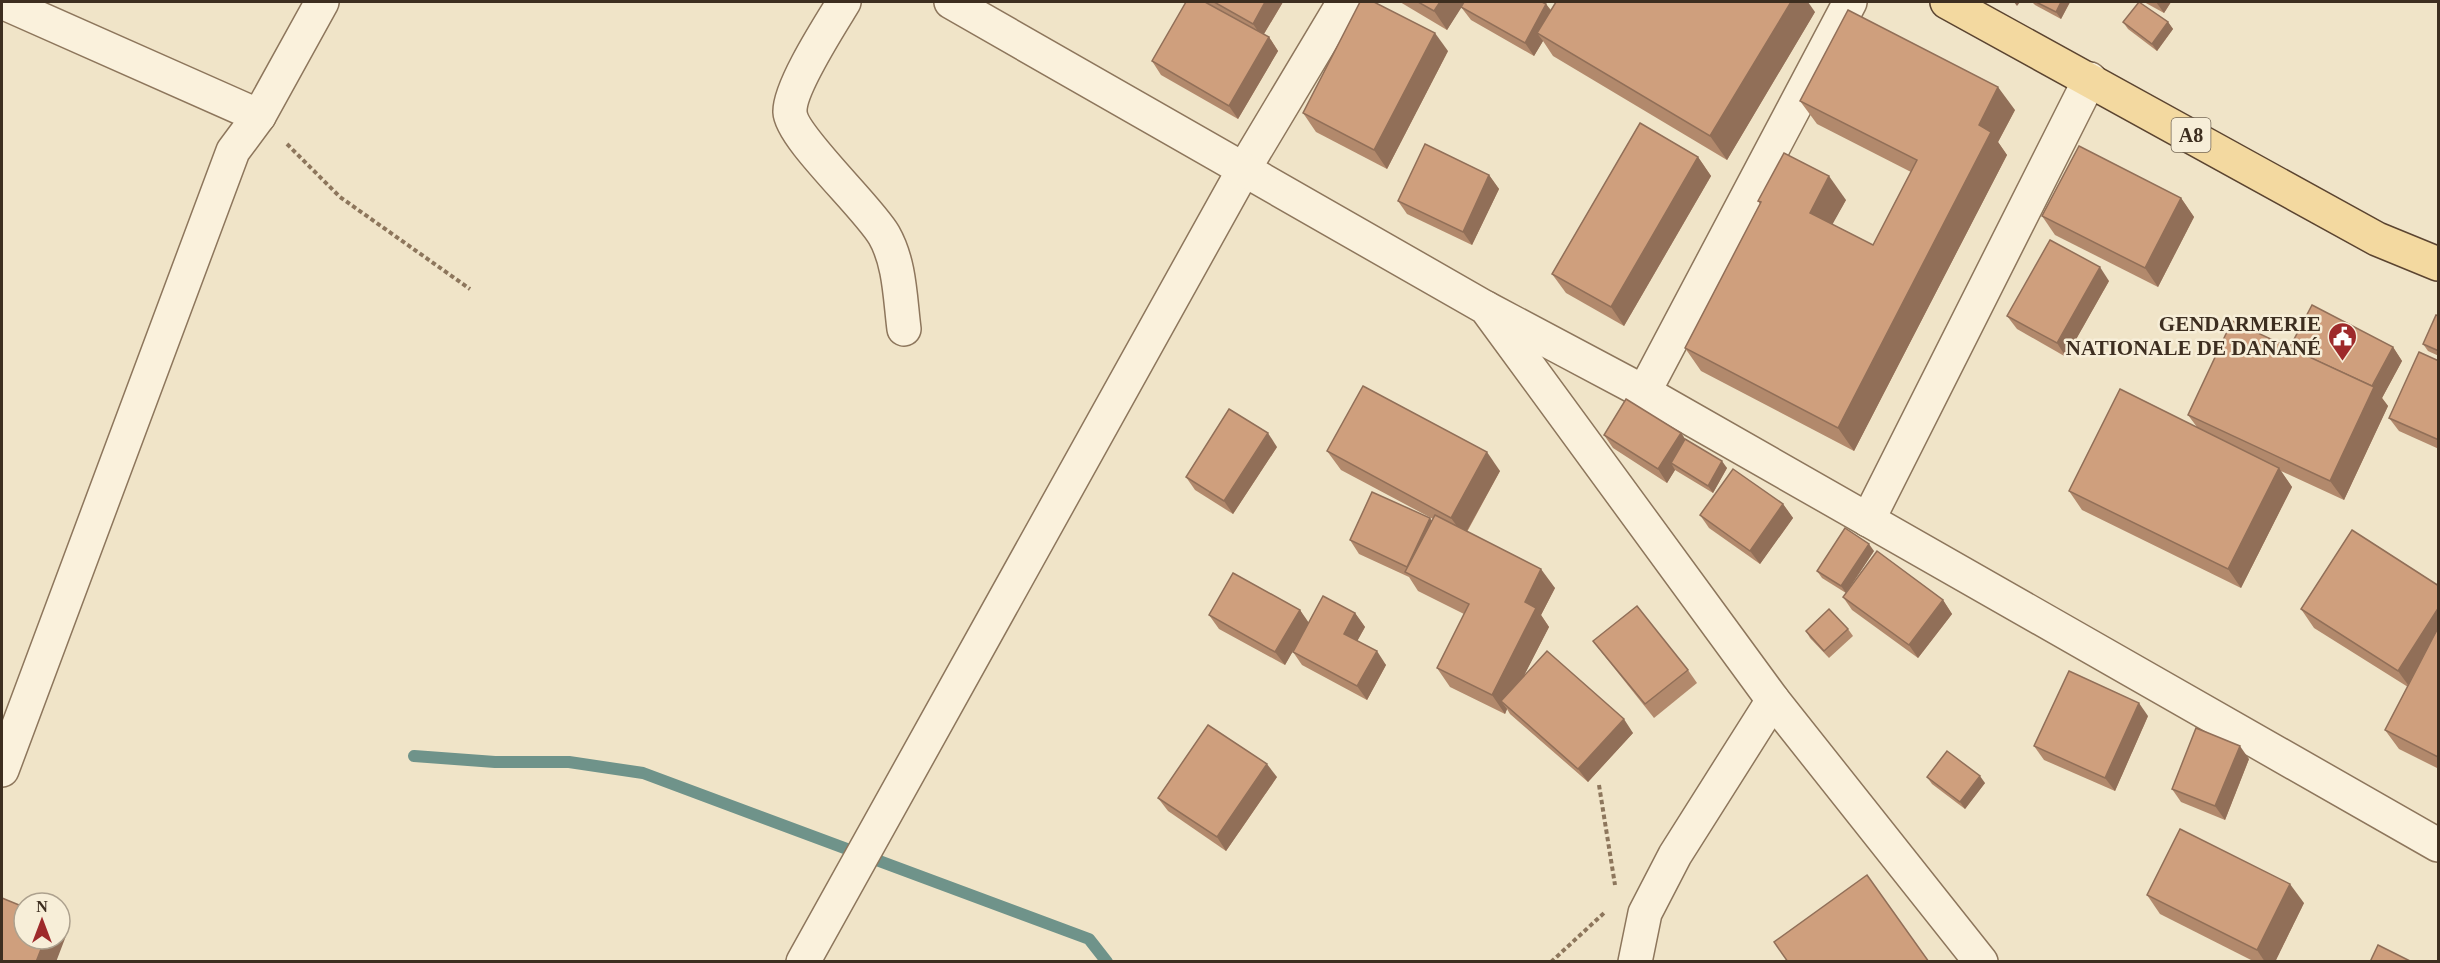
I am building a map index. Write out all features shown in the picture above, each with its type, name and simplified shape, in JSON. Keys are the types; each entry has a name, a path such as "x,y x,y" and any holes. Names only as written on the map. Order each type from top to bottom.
{"main road":[{"name":"A8","path":"1947,2 2377,239 2439,264"}],"street":[{"path":"2,2 259,116"},
{"path":"2,770 233,151 259,116 322,2"},
{"path":"844,2 800,80 789,115 805,142 859,201 884,236 898,278 904,329"},
{"path":"951,2 1486,308 1644,393 2439,845"},
{"path":"803,962 1244,169 1344,2"},
{"path":"1644,393 1850,2"},
{"path":"1868,520 2090,79"},
{"path":"1486,308 1773,700 1981,962"},
{"path":"1635,962 1645,913 1675,855 1773,700"}],"path":[{"path":"259,116 340,197 470,289"},
{"path":"1599,785 1616,892"},
{"path":"1551,962 1608,907"}],"building":[{"path":"1186,2 1205,2 1269,37 1229,106 1152,61"},
{"path":"1214,2 1265,2 1253,24"},
{"path":"1360,2 1374,2 1435,33 1374,150 1303,113"},
{"path":"1418,2 1440,2 1434,11"},
{"path":"1464,2 1542,2 1546,4 1525,43 1461,7"},
{"path":"1556,2 1791,2 1710,136 1537,33"},
{"path":"2036,2 2061,2 2056,12"},
{"path":"2139,2 2168,22 2152,44 2123,22"},
{"path":"1848,10 1998,87 1979,125 1991,132 1838,428 1685,348 1784,153 1829,176 1810,213 1873,245 1917,160 1800,101"},
{"path":"1640,123 1698,157 1611,307 1552,274"},
{"path":"1425,144 1489,175 1463,232 1398,201"},
{"path":"2079,146 2181,198 2145,268 2042,216"},
{"path":"2050,240 2100,267 2057,343 2007,316"},
{"path":"2312,305 2393,347 2372,386 2290,347"},
{"path":"2436,315 2439,316 2439,351 2423,344"},
{"path":"2232,321 2374,387 2330,481 2188,415"},
{"path":"2419,352 2439,361 2439,440 2389,418"},
{"path":"1363,386 1487,452 1451,518 1327,451"},
{"path":"2120,389 2279,468 2228,569 2069,491"},
{"path":"1626,399 1681,433 1658,469 1604,435"},
{"path":"1229,409 1268,433 1224,501 1186,477"},
{"path":"1685,439 1722,461 1708,486 1671,463"},
{"path":"1733,469 1783,504 1750,551 1700,515"},
{"path":"1372,492 1430,518 1407,567 1350,540"},
{"path":"1435,515 1541,569 1525,602 1536,608 1492,695 1437,668 1469,604 1405,572"},
{"path":"1845,528 1869,544 1841,586 1817,571"},
{"path":"2352,530 2439,586 2439,607 2398,671 2301,609"},
{"path":"1877,551 1943,600 1909,645 1843,597"},
{"path":"1233,573 1300,610 1275,652 1209,615"},
{"path":"1323,596 1355,613 1344,634 1377,651 1357,686 1293,652"},
{"path":"1637,606 1688,670 1645,704 1593,641"},
{"path":"1829,609 1848,629 1824,651 1806,631"},
{"path":"2439,626 2439,755 2438,757 2385,730"},
{"path":"1547,651 1624,719 1578,769 1501,701"},
{"path":"2069,671 2139,703 2105,778 2034,746"},
{"path":"1208,725 1267,764 1217,837 1158,798"},
{"path":"2196,728 2240,746 2215,806 2172,789"},
{"path":"1947,751 1980,776 1960,802 1927,777"},
{"path":"2180,829 2290,884 2257,950 2147,895"},
{"path":"1867,875 1929,962 1788,962 1774,942"},
{"path":"2,898 12,902 12,951 40,951 36,962 2,962"},
{"path":"2378,945 2412,962 2370,962"}],"waterway":[{"path":"414,756 495,762 569,762 643,773 1089,939 1107,962"}],"place":[{"name":"GENDARMERIE NATIONALE DE DANANÉ","path":"2342,362"}]}
